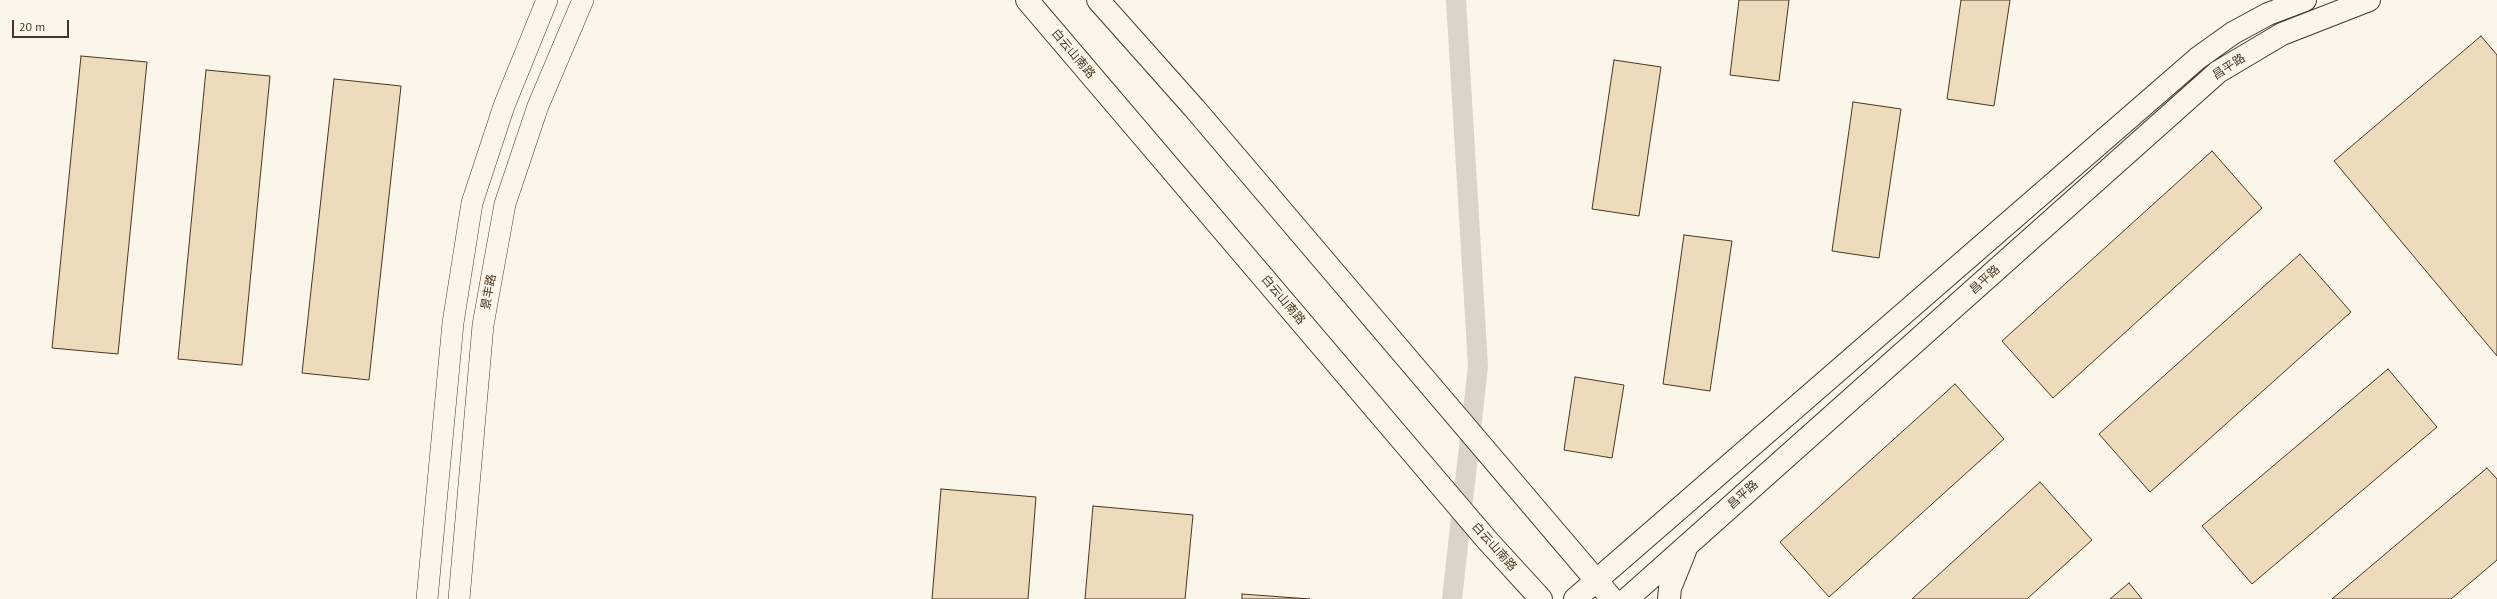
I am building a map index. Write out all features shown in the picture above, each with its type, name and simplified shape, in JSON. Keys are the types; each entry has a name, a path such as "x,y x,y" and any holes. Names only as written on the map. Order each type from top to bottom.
{"main road":[{"name":"白云山南路","path":"1027,0 1487,540 1542,599"},
{"name":"昌平路","path":"1575,599 2198,58 2233,33 2268,14 2305,0"},
{"name":"昌平路","path":"1627,599 2218,72 2282,34 2369,0"},
{"path":"1101,4 1200,115 1612,599"},
{"path":"1669,599 1670,588 1687,545"}],"street":[{"path":"427,599 453,323 472,203 504,106 547,0"},
{"name":"景丰路","path":"459,599 483,325 505,204 538,106 582,3"}],"building":[{"path":"1739,0 1789,0 1779,81 1730,75"},
{"path":"1961,0 2010,0 1994,106 1947,99"},
{"path":"2481,36 2497,55 2497,356 2334,161"},
{"path":"81,56 147,62 118,354 52,348"},
{"path":"1614,60 1661,67 1639,216 1592,209"},
{"path":"206,70 270,76 242,365 178,359"},
{"path":"334,79 401,86 369,380 302,373"},
{"path":"1853,102 1901,109 1879,258 1832,251"},
{"path":"2212,151 2262,208 2053,398 2002,341"},
{"path":"1684,235 1732,241 1710,391 1663,384"},
{"path":"2300,254 2351,312 2150,492 2099,434"},
{"path":"2388,369 2437,427 2252,584 2202,526"},
{"path":"1575,377 1624,385 1612,458 1564,450"},
{"path":"1955,384 2004,439 1829,597 1780,542"},
{"path":"2487,468 2497,479 2497,560 2451,599 2332,599"},
{"path":"2040,482 2092,540 2027,599 1912,599"},
{"path":"941,489 1036,497 1028,599 932,599"},
{"path":"1093,506 1193,515 1185,599 1085,599"},
{"path":"2129,583 2142,599 2110,599"},
{"path":"1242,594 1310,599 1242,599"}],"waterway":[{"path":"1452,599 1478,366 1456,0"}]}
